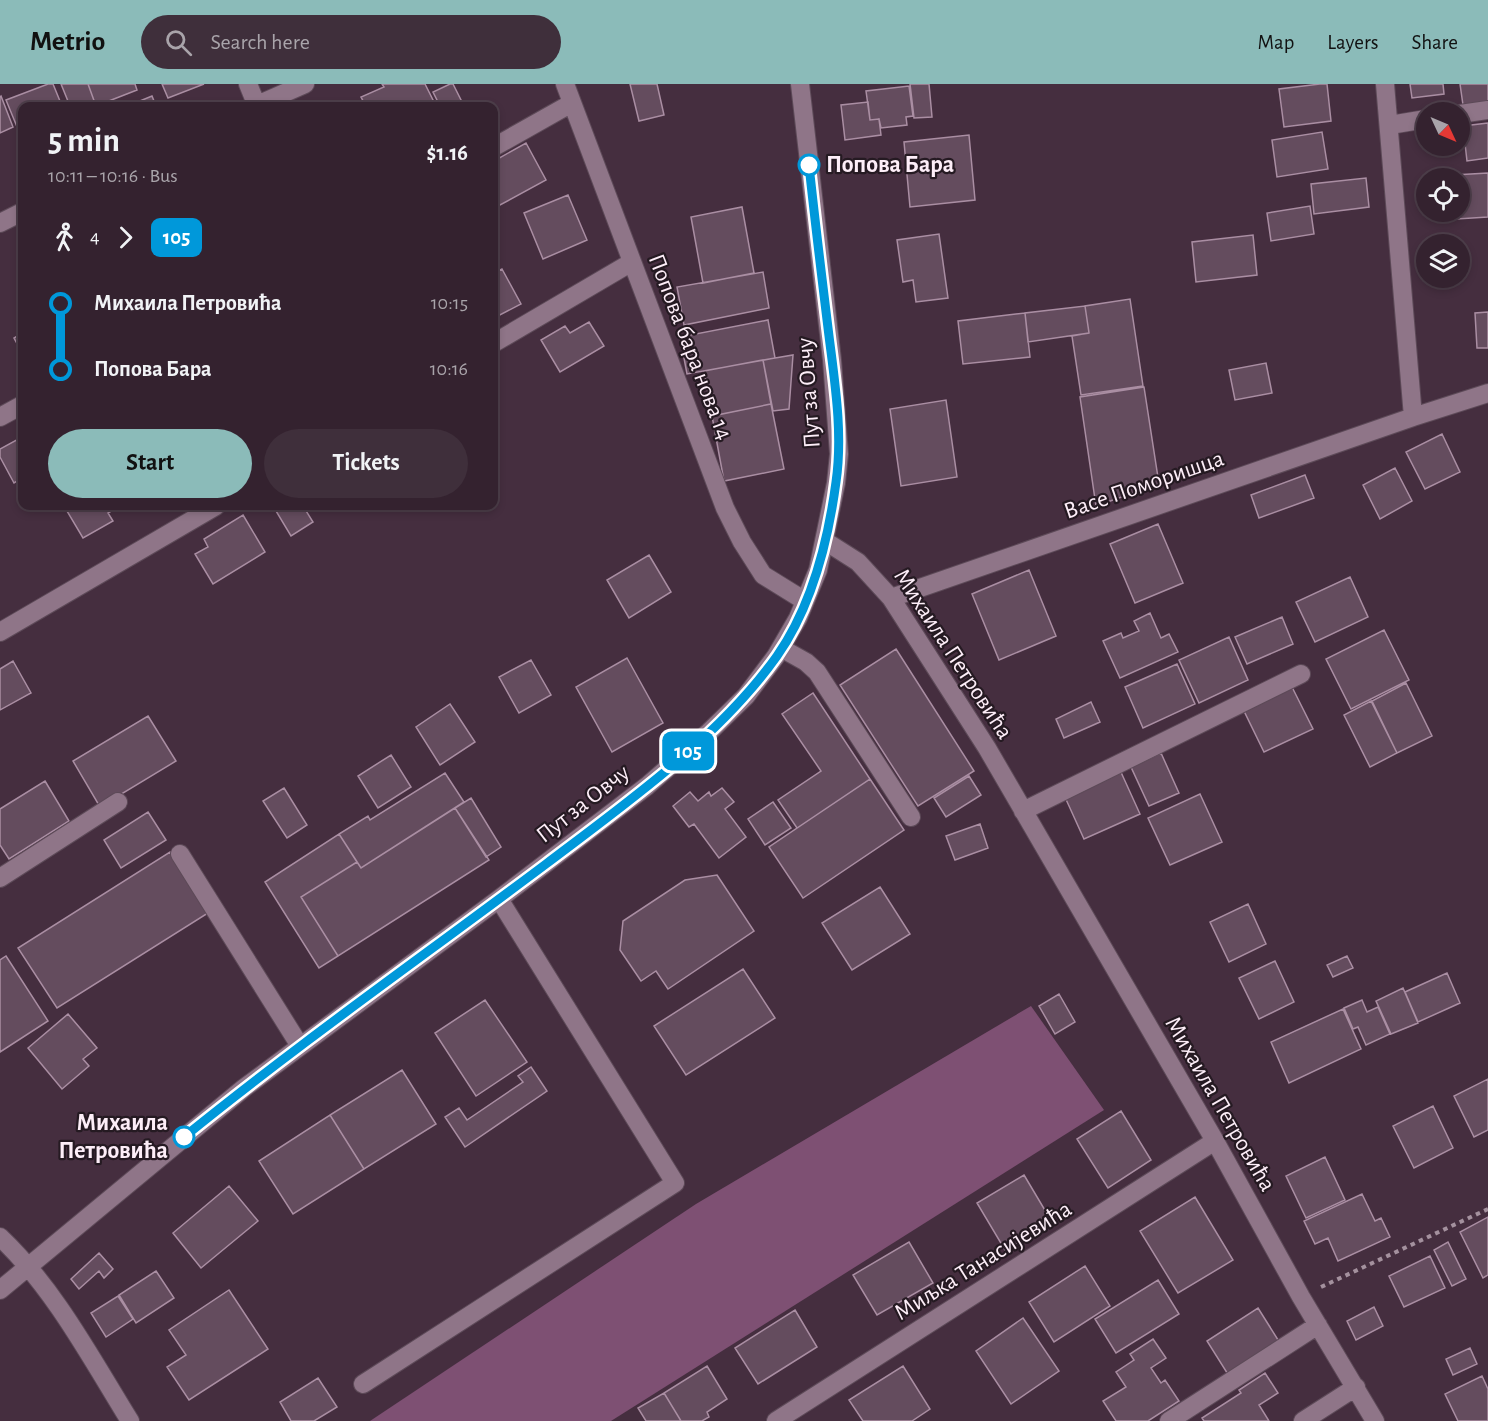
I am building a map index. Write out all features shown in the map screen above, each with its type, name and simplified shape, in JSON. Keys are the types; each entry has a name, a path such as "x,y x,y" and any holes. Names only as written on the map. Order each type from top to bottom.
{"street":[{"path":"248,84 255,102"},
{"path":"265,102 305,84"},
{"name":"Попова бара нова 14","path":"566,84 725,508 742,542 763,575 805,602"},
{"name":"Пут за Овчу","path":"0,1290 183,1138 300,1046 647,786 746,696 781,648 805,602 818,570 836,483 839,454 832,360 800,84"},
{"path":"1385,84 1413,417"},
{"path":"498,145 572,104"},
{"path":"1470,113 1488,110"},
{"path":"1389,124 1416,120"},
{"path":"0,223 18,214"},
{"path":"498,341 632,262"},
{"name":"Васе Поморишца","path":"891,598 1488,393"},
{"path":"0,417 18,407"},
{"path":"0,632 209,510"},
{"name":"Михаила Петровића","path":"825,541 858,562 891,598 987,748 1215,1142 1301,1297 1375,1421"},
{"path":"781,648 806,662 817,672 911,817"},
{"path":"1023,811 1300,674"},
{"path":"0,878 118,802"},
{"path":"180,854 300,1046"},
{"path":"363,1384 675,1183 499,899"},
{"name":"Миљка Танасијевића","path":"776,1421 1215,1142"},
{"path":"0,1237 29,1266 56,1304 130,1421"},
{"path":"1169,1421 1318,1325"},
{"path":"1303,1421 1356,1387"}],"path":[{"path":"1301,1297 1488,1209"}],"shaded area":[{"path":"1031,1006 1104,1110 611,1421 370,1421 696,1204"}],"building":[{"path":"53,84 60,102 18,102 18,129 6,100"},
{"path":"61,84 88,84 95,102 68,102"},
{"path":"88,84 135,84 137,90 106,102 95,102"},
{"path":"162,84 204,84 168,98"},
{"path":"382,84 425,84 434,102 364,102 361,97 384,87"},
{"path":"453,84 462,102 438,102 433,92"},
{"path":"630,84 657,84 664,115 639,121"},
{"path":"910,84 929,84 932,117 914,118"},
{"path":"1327,84 1331,121 1284,127 1279,89"},
{"path":"1410,84 1443,84 1444,94 1412,98"},
{"path":"1460,84 1488,84 1488,102 1470,104 1470,102 1463,102"},
{"path":"909,86 913,116 906,117 907,125 881,128 879,119 870,120 866,91"},
{"path":"152,96 154,102 137,102"},
{"path":"0,97 13,127 0,133"},
{"path":"868,102 870,120 879,119 881,135 845,140 841,105"},
{"path":"1488,123 1488,158 1467,161 1466,156 1470,156 1470,125"},
{"path":"1322,132 1328,169 1277,177 1272,140"},
{"path":"969,135 975,200 910,207 904,142"},
{"path":"526,143 546,180 500,205 498,201 498,159"},
{"path":"1488,173 1488,217 1470,218 1470,174"},
{"path":"1366,178 1369,207 1314,214 1311,184"},
{"path":"568,195 587,240 543,259 524,213"},
{"path":"1310,206 1314,234 1271,241 1267,213"},
{"path":"742,207 754,273 703,283 691,217"},
{"path":"939,234 948,298 916,302 913,280 903,282 897,240"},
{"path":"1253,235 1257,275 1196,282 1192,242"},
{"path":"502,269 521,304 498,316 498,271"},
{"path":"763,272 769,308 684,325 677,287"},
{"path":"1130,299 1143,386 1081,395 1072,336 1089,333 1085,306"},
{"path":"1085,306 1089,333 1028,342 1025,313"},
{"path":"1488,312 1488,348 1477,348 1475,313"},
{"path":"1025,313 1030,357 963,364 958,321"},
{"path":"768,320 775,358 687,374 680,337"},
{"path":"589,322 604,346 560,372 541,340 565,326 570,333"},
{"path":"793,355 789,409 773,411 763,360"},
{"path":"763,360 771,404 712,416 704,371"},
{"path":"1266,363 1272,393 1235,400 1229,370"},
{"path":"1144,387 1159,484 1096,506 1080,397"},
{"path":"946,400 957,477 901,486 890,409"},
{"path":"771,404 784,469 724,481 712,416"},
{"path":"1442,434 1460,472 1425,489 1406,452"},
{"path":"18,439 18,480 14,483 0,457 0,449"},
{"path":"1395,468 1412,501 1380,519 1363,485"},
{"path":"1305,475 1314,498 1259,518 1251,495"},
{"path":"66,510 113,510 108,513 113,521 83,538"},
{"path":"306,510 313,522 291,536 276,511"},
{"path":"243,515 265,552 213,584 195,554 208,547 204,539"},
{"path":"1158,524 1183,583 1135,603 1110,544"},
{"path":"649,555 671,592 629,618 607,580"},
{"path":"1029,570 1056,636 999,660 972,594"},
{"path":"1350,577 1368,617 1315,642 1296,602"},
{"path":"1150,613 1161,638 1169,634 1178,652 1120,678 1103,641 1121,633 1123,638 1139,631 1134,621"},
{"path":"1282,617 1293,644 1247,664 1235,637"},
{"path":"1384,630 1409,680 1351,709 1326,659"},
{"path":"1229,637 1248,680 1199,703 1179,660"},
{"path":"896,649 974,771 918,806 840,685"},
{"path":"627,658 663,723 612,752 576,687"},
{"path":"531,660 551,695 519,713 499,677"},
{"path":"13,661 31,693 0,710 0,669"},
{"path":"1177,664 1195,704 1143,728 1125,687"},
{"path":"1406,683 1432,736 1397,753 1372,701"},
{"path":"1292,687 1313,729 1264,752 1244,711"},
{"path":"813,693 870,779 797,828 778,800 821,771 782,714"},
{"path":"1371,701 1397,753 1370,767 1344,715"},
{"path":"1091,702 1100,722 1064,738 1056,719"},
{"path":"450,704 475,742 440,765 416,727"},
{"path":"148,716 176,761 100,807 73,761"},
{"path":"1161,753 1179,793 1149,806 1131,767"},
{"path":"391,755 411,787 378,808 358,776"},
{"path":"1120,770 1140,814 1084,839 1064,795"},
{"path":"445,773 464,802 361,868 339,834 368,816 370,820"},
{"path":"969,776 981,795 946,817 934,798"},
{"path":"870,779 904,830 803,898 769,847"},
{"path":"45,781 69,821 9,859 0,845 0,809"},
{"path":"284,788 307,825 287,838 263,801"},
{"path":"722,788 734,802 725,809 746,837 719,858 694,824 689,827 673,806 690,792 698,801 709,792 711,796"},
{"path":"1200,794 1222,842 1170,865 1148,818"},
{"path":"471,798 501,847 486,857 455,808"},
{"path":"773,802 791,828 765,845 748,819"},
{"path":"455,808 489,860 338,956 301,897 357,862 361,868"},
{"path":"148,812 166,840 121,868 104,840"},
{"path":"980,824 988,848 955,860 946,836"},
{"path":"339,834 357,862 301,897 338,956 319,968 265,882"},
{"path":"170,852 208,913 57,1008 18,948"},
{"path":"717,875 754,931 668,989 656,971 641,981 620,950 623,921 685,880"},
{"path":"880,887 910,934 852,970 822,923"},
{"path":"1248,904 1266,944 1229,962 1210,922"},
{"path":"6,956 48,1021 0,1052 0,960"},
{"path":"1347,956 1353,968 1333,977 1327,965"},
{"path":"1275,961 1294,1002 1259,1019 1239,978"},
{"path":"743,969 775,1018 686,1075 654,1026"},
{"path":"1447,973 1460,1003 1418,1022 1405,992"},
{"path":"1403,988 1418,1023 1391,1034 1376,1001"},
{"path":"1059,994 1075,1022 1055,1034 1039,1006"},
{"path":"485,1000 527,1062 476,1096 435,1033"},
{"path":"1362,1000 1367,1012 1378,1007 1390,1034 1366,1045 1358,1027 1353,1029 1344,1008"},
{"path":"1343,1009 1361,1049 1289,1083 1271,1042"},
{"path":"68,1014 97,1048 83,1059 89,1066 62,1089 28,1048"},
{"path":"531,1067 547,1091 465,1147 445,1117 459,1108 467,1120 523,1082 518,1076"},
{"path":"402,1070 436,1124 364,1169 330,1115"},
{"path":"1488,1079 1488,1130 1474,1137 1454,1096"},
{"path":"1433,1106 1453,1148 1414,1168 1393,1126"},
{"path":"1121,1111 1151,1160 1108,1188 1077,1139"},
{"path":"330,1115 364,1169 293,1214 259,1161"},
{"path":"1325,1157 1345,1200 1306,1218 1286,1176"},
{"path":"1024,1175 1052,1222 1005,1250 977,1203"},
{"path":"229,1186 258,1221 201,1268 173,1233"},
{"path":"1362,1194 1375,1221 1381,1218 1390,1237 1338,1261 1328,1238 1315,1244 1304,1221"},
{"path":"1195,1197 1233,1260 1178,1293 1140,1231"},
{"path":"1488,1217 1488,1275 1483,1278 1460,1232"},
{"path":"909,1242 933,1283 877,1315 853,1275"},
{"path":"1448,1242 1466,1279 1452,1286 1434,1250"},
{"path":"99,1253 113,1269 104,1278 99,1271 79,1289 71,1279"},
{"path":"1430,1256 1445,1288 1404,1307 1389,1276"},
{"path":"1085,1266 1110,1306 1054,1342 1029,1302"},
{"path":"156,1271 174,1298 136,1323 119,1295"},
{"path":"1158,1280 1179,1314 1116,1353 1095,1319"},
{"path":"229,1290 268,1349 189,1400 167,1367 186,1355 169,1330"},
{"path":"118,1296 133,1319 106,1337 91,1313"},
{"path":"1374,1307 1383,1326 1356,1340 1347,1321"},
{"path":"1258,1308 1280,1343 1229,1376 1207,1341"},
{"path":"795,1310 817,1347 758,1384 735,1348"},
{"path":"1023,1318 1059,1371 1011,1404 976,1351"},
{"path":"1153,1339 1166,1358 1151,1368 1161,1383 1165,1380 1179,1401 1148,1421 1116,1421 1103,1401 1126,1387 1116,1372 1134,1360 1130,1354"},
{"path":"1470,1348 1477,1364 1453,1375 1446,1359"},
{"path":"707,1366 727,1399 707,1412 709,1417 702,1421 681,1421 664,1393"},
{"path":"903,1366 930,1409 912,1421 863,1421 849,1400"},
{"path":"1265,1373 1278,1393 1259,1405 1269,1421 1204,1421 1202,1418 1241,1393 1239,1390"},
{"path":"1482,1376 1488,1389 1488,1421 1458,1421 1445,1394"},
{"path":"318,1378 337,1407 314,1421 291,1421 280,1402"},
{"path":"664,1393 681,1421 646,1421 638,1408"}],"bus line":[{"name":"105","path":"184,1137 244,1088 647,786 746,696 776,656 798,618 818,570 836,483 839,454 832,360 809,165"}],"place":[{"name":"Попова Бара","path":"809,165"},
{"name":"Михаила Петровића","path":"184,1137"}]}
